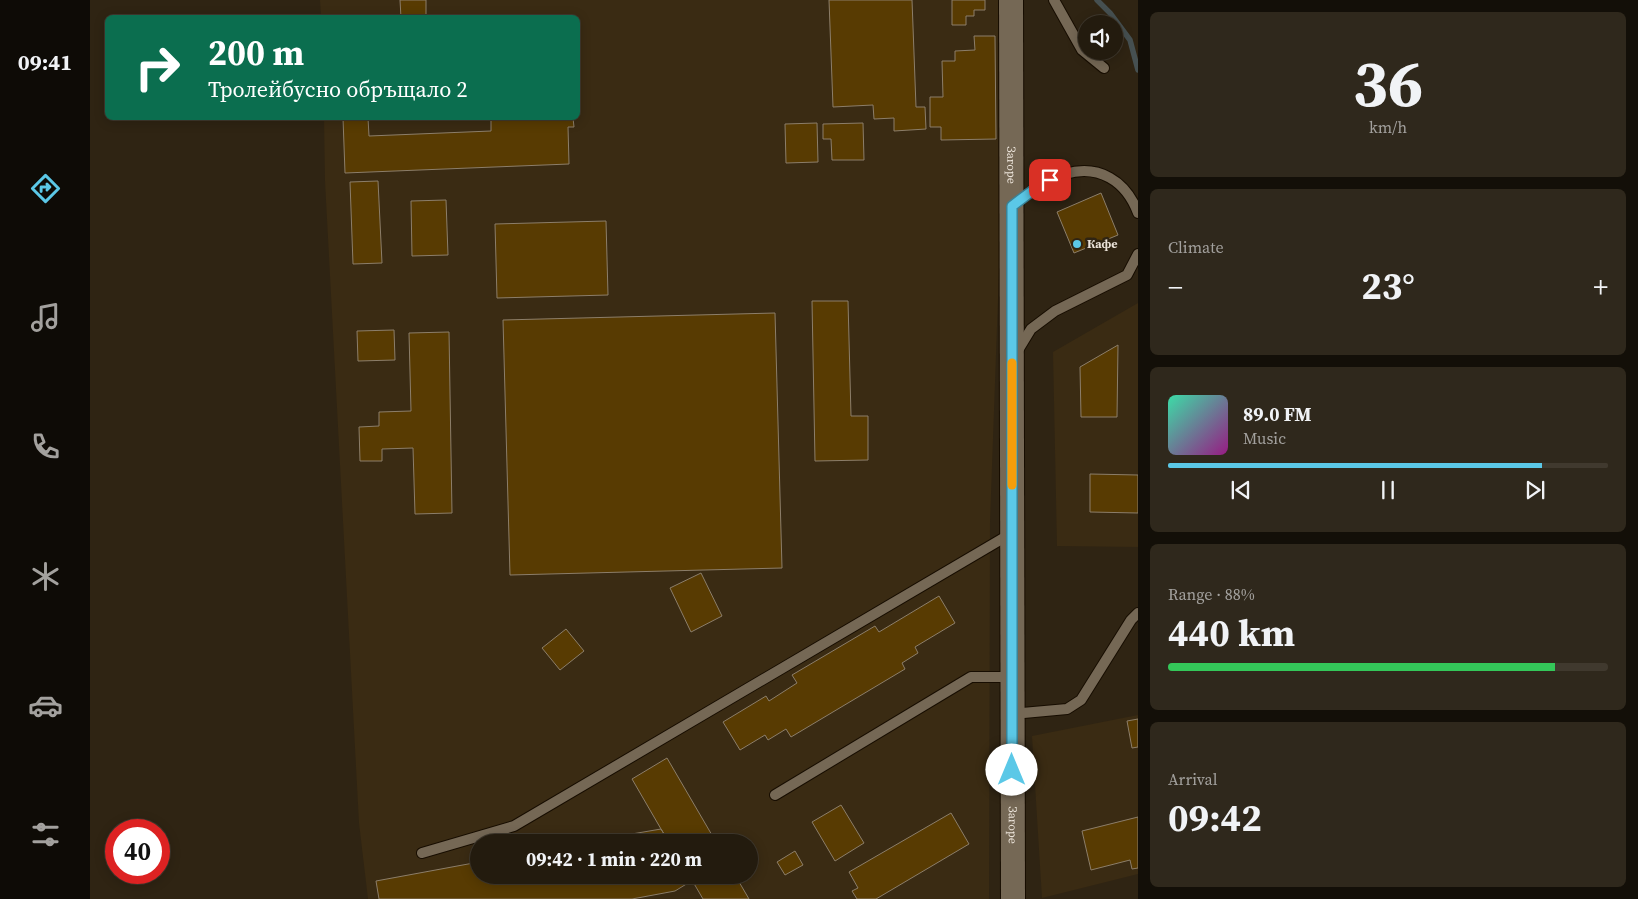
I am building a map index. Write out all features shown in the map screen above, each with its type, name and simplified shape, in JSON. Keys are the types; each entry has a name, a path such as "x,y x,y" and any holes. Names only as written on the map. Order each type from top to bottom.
{"street":[{"name":"Загоре","path":"1011,0 1013,899"}],"lane":[{"path":"1054,0 1082,50 1104,68"},
{"path":"1012,206 1050,180 1082,170 1114,179 1125,188 1134,202 1138,213"},
{"path":"1127,275 1138,254"},
{"path":"1012,362 1031,329 1055,311 1138,270"},
{"path":"422,854 514,826 1012,533"},
{"path":"1012,714 1067,709 1081,700 1130,620 1138,613"},
{"path":"775,795 971,677 1012,677"}],"shaded area":[{"path":"320,0 1002,0 1003,159 990,522 989,899 368,899 359,823 325,181 324,120 580,120 580,15 321,15"},
{"path":"1138,303 1138,547 1057,546 1053,352"},
{"path":"1138,715 1138,874 1042,898 1032,736"}],"building":[{"path":"400,0 426,0 426,15 401,15"},
{"path":"829,0 912,0 916,107 925,107 926,129 894,131 894,118 874,119 873,105 833,107"},
{"path":"952,0 985,0 985,10 974,10 974,16 966,16 966,25 952,25"},
{"path":"974,36 995,36 996,139 941,140 941,127 930,127 930,97 943,97 942,61 955,61 955,51 975,50"},
{"path":"343,120 368,120 369,136 491,131 491,120 573,120 574,127 568,127 569,164 345,173"},
{"path":"817,123 818,162 786,163 785,124"},
{"path":"863,123 864,160 832,160 831,139 823,139 823,124"},
{"path":"378,181 382,263 353,264 350,182"},
{"path":"1101,193 1118,235 1074,253 1057,212"},
{"path":"446,200 448,255 412,256 411,201"},
{"path":"606,221 608,295 497,298 495,224"},
{"path":"812,301 848,301 851,416 868,416 868,460 815,461"},
{"path":"775,313 782,568 510,575 503,320"},
{"path":"394,330 395,360 358,361 357,331"},
{"path":"449,332 452,513 415,514 413,448 382,449 382,461 360,461 359,427 379,426 379,412 411,411 409,333"},
{"path":"1118,345 1117,417 1081,417 1080,367"},
{"path":"1090,474 1138,475 1138,513 1090,512"},
{"path":"701,573 722,616 691,632 670,588"},
{"path":"939,596 955,623 915,647 918,653 902,663 905,669 791,737 786,729 768,740 765,735 740,750 723,722 766,696 769,701 797,683 792,675 875,626 879,632"},
{"path":"566,629 584,651 560,670 542,648"},
{"path":"1138,719 1138,747 1132,748 1127,721"},
{"path":"667,758 711,834 664,834 632,779"},
{"path":"841,805 864,843 835,861 812,822"},
{"path":"951,813 969,844 876,899 857,899 852,891 858,888 849,872"},
{"path":"1138,817 1138,868 1132,869 1130,860 1091,870 1082,831"},
{"path":"661,829 664,834 632,834"},
{"path":"795,851 803,865 785,875 777,862"},
{"path":"470,864 470,884 686,884 675,891 632,899 379,899 376,881"},
{"path":"694,884 740,884 749,899 703,899"}],"waterway":[{"path":"1097,0 1110,13 1130,40 1138,70"}],"slow traffic":[{"path":"1012,363 1012,485"}],"place":[{"name":"Кафе","path":"1077,244"}],"route":[{"path":"1012,770 1012,206 1050,180"}]}
